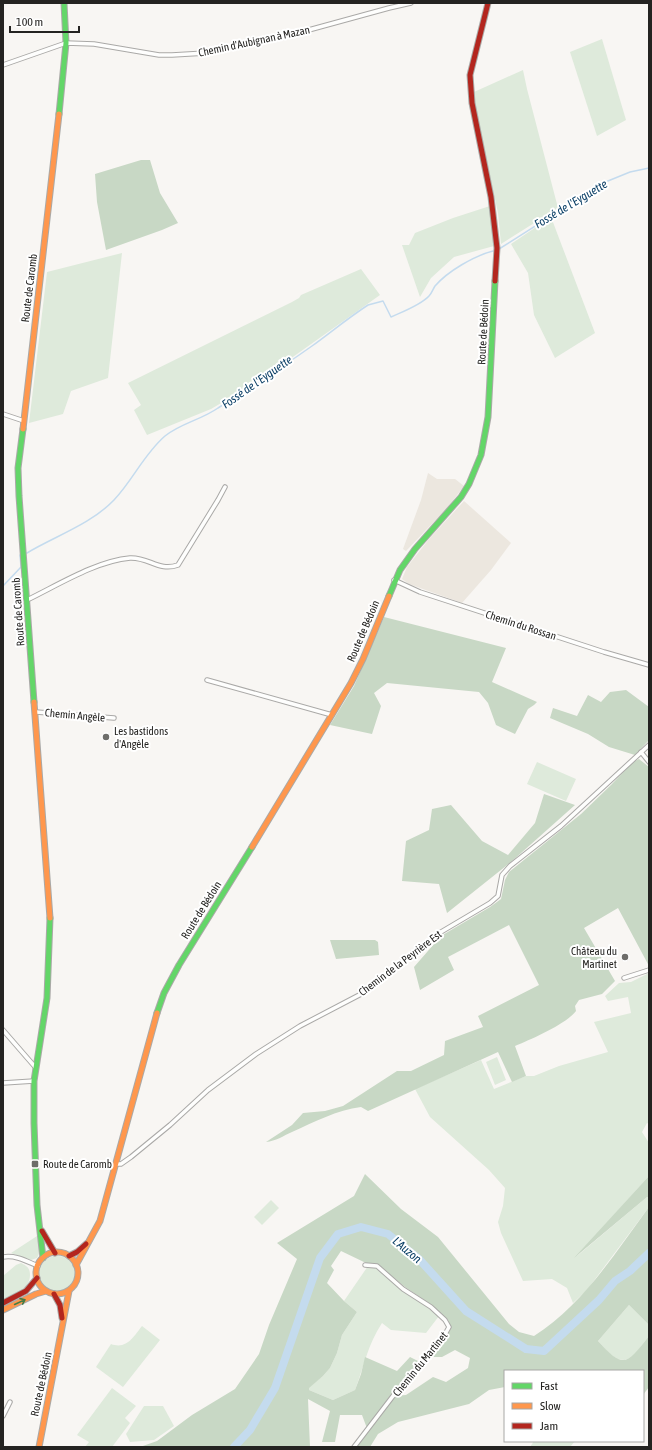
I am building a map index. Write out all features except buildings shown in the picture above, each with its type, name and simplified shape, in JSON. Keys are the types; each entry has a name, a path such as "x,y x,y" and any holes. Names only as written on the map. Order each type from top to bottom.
{"main road":[{"name":"Route de Caromb","path":"43,1258 37,1205 34,1081 47,998 50,930 46,854 18,468 64,74 66,43 64,3"},
{"name":"Route de Bédoin","path":"76,1265 100,1221 164,993 179,965 332,715 363,659 394,580 406,561 453,506 469,484 481,455 486,432 493,343 497,238 491,196 472,103 470,75 488,3"},
{"path":"39,1221 48,1243 55,1253"},
{"path":"69,1256 83,1247 92,1238"},
{"path":"3,1303 26,1292 31,1287 37,1278 38,1266 43,1258 48,1254 62,1253 69,1256 76,1265 78,1276 77,1282 69,1291 62,1294 54,1294 46,1291 42,1288 37,1278"},
{"path":"3,1310 36,1294 46,1291"},
{"name":"Route de Bédoin","path":"39,1447 48,1392 59,1345 69,1291"},
{"name":"Route de Bédoin","path":"54,1294 60,1305 63,1324"}],"street":[{"name":"Chemin d'Aubignan à Mazan","path":"3,65 66,43 94,44 159,55 223,50 305,31 411,3"},
{"path":"3,414 24,421"},
{"path":"27,600 80,574 114,561 132,558 164,567 172,567 178,564 225,487"},
{"name":"Chemin du Rossan","path":"394,580 420,592 604,652 649,665"},
{"path":"207,680 332,715"},
{"name":"Chemin Angèle","path":"36,712 114,718"},
{"path":"649,745 641,752 649,762"},
{"name":"Chemin de la Peyrière Est","path":"116,1164 121,1164 170,1125 208,1090 256,1054 300,1026 365,992 410,954 441,932 490,903 498,896 502,875 510,866 561,826 641,752"},
{"path":"624,978 649,970"},
{"path":"3,1030 36,1068"},
{"path":"3,1083 34,1081"},
{"path":"3,1257 10,1256 19,1258 38,1266"},
{"name":"Chemin du Martinet","path":"354,1447 393,1396 450,1328 445,1320 432,1307 403,1289 377,1266 365,1265"},
{"path":"3,1416 10,1402"}],"shaded area":[{"path":"428,473 437,479 455,479 464,486 448,507 406,551 403,549 421,500"},
{"path":"464,501 511,543 491,570 462,603 409,584 402,579 407,567 429,539"}],"green space":[{"path":"602,39 626,120 597,136 570,52"},
{"path":"523,70 558,208 501,244 498,213 475,106 474,92"},
{"path":"141,160 150,160 160,193 178,223 106,250 97,202 95,174"},
{"path":"490,206 494,246 454,257 431,278 420,297 402,245 409,245 415,233 453,218"},
{"path":"551,217 595,333 555,358 534,315 528,273 511,244"},
{"path":"122,253 108,378 71,391 63,414 29,423 47,272"},
{"path":"361,269 380,295 252,385 211,409 147,435 134,410 141,405 128,383 292,302 301,295"},
{"path":"384,617 506,648 492,682 537,702 528,709 515,734 496,725 488,703 479,692 387,683 374,693 381,706 372,734 330,725 354,686"},
{"path":"626,690 649,707 649,740 635,755 609,747 588,734 550,718 553,708 577,716 588,695 601,702 610,692"},
{"path":"639,759 649,767 649,966 618,908 584,928 615,981 602,994 579,1000 575,1006 576,1011 565,1021 548,1031 515,1046 526,1076 512,1082 498,1052 368,1111 361,1107 343,1111 317,1120 276,1139 266,1142 292,1125 303,1113 325,1111 343,1106 397,1071 411,1071 444,1055 445,1041 483,1027 478,1016 539,985 509,925 448,957 454,970 420,990 414,967 441,936 501,899 505,880 509,872 581,814 633,762"},
{"path":"537,762 576,779 566,801 527,784"},
{"path":"544,794 575,805 511,862 447,913 439,884 402,881 406,841 429,830 432,809 451,805 482,841 508,855 535,823"},
{"path":"330,940 375,940 378,942 379,955 336,959"},
{"path":"649,973 649,1124 647,1123 642,1132 649,1143 649,1176 577,1256 647,1197 649,1197 649,1207 587,1290 573,1303 567,1288 552,1279 523,1281 501,1233 498,1222 503,1206 505,1188 489,1170 430,1117 415,1089 481,1060 494,1089 526,1076 534,1076 559,1066 608,1052 594,1022 631,1013 628,997 608,1001 605,996 619,983 631,982"},
{"path":"497,1057 506,1080 495,1085 486,1062"},
{"path":"365,1174 401,1209 438,1237 509,1324 519,1332 534,1336 552,1323 583,1294 611,1260 649,1207 649,1325 629,1305 598,1341 614,1356 620,1360 625,1360 630,1358 635,1353 649,1336 649,1387 644,1394 644,1370 504,1370 504,1387 489,1390 469,1404 398,1422 378,1434 370,1447 356,1447 368,1431 362,1415 340,1415 335,1442 322,1442 330,1411 308,1399 310,1447 140,1447 157,1441 192,1415 235,1389 259,1354 269,1325 297,1259 277,1243 354,1196","holes":["341,1251 366,1263 378,1265 405,1287 433,1306 448,1320 451,1328 444,1340 429,1357 442,1357 455,1350 470,1358 468,1368 446,1382 433,1377 406,1395 393,1396 422,1363 410,1357 397,1371 365,1357 355,1390 333,1400 309,1390 309,1388 330,1368 337,1353 342,1335 357,1312 327,1283 334,1270 331,1266"]},
{"path":"649,1176 649,1197 647,1197 574,1258"},
{"path":"271,1200 279,1208 262,1225 254,1217"},
{"path":"37,1236 40,1252 37,1258 31,1260 11,1253"},
{"path":"57,1256 67,1259 72,1264 75,1274 72,1284 67,1289 57,1292 47,1289 42,1284 39,1274 42,1264 47,1259"},
{"path":"21,1263 29,1269 29,1280 24,1288 16,1294 3,1300 3,1276 16,1265"},
{"path":"368,1266 376,1267 439,1316 426,1333 391,1330 382,1323 370,1347 355,1390 333,1400 309,1390 309,1387 323,1376 330,1368 337,1353 342,1335 357,1312 344,1301"},
{"path":"629,1305 649,1325 649,1336 632,1358 624,1360 617,1359 598,1341"},
{"path":"142,1326 160,1340 123,1387 96,1367 111,1344 126,1344 133,1338"},
{"path":"112,1388 136,1406 125,1418 130,1423 112,1447 85,1447 89,1442 77,1435"},
{"path":"144,1406 163,1406 174,1426 154,1440 130,1442 126,1434"},
{"path":"533,1442 574,1442 570,1447 530,1447"}],"waterway":[{"name":"Fossé de l'Eyguette","path":"499,249 603,183 630,172 649,168"},
{"name":"Fossé de l'Eyguette","path":"27,553 72,530 105,509 121,492 151,451 165,436 171,432 205,416 254,385 312,346 368,305 383,301 391,317 426,299 440,280 454,270 478,256 493,251"},
{"name":"Fossé de l'Eyguette","path":"3,586 21,567 20,555 22,556"},
{"name":"L'Auzon","path":"234,1447 250,1430 275,1388 320,1258 338,1234 361,1227 388,1234 419,1259 466,1311 526,1349 544,1351 599,1300 615,1281 630,1271 649,1253"}],"traffic: fast":[{"path":"59,114 66,43 64,3"},
{"path":"389,596 400,570 415,549 461,497 469,484 481,455 488,417 495,281"},
{"path":"23,429 18,468 19,496 34,702"},
{"path":"157,1013 164,993 179,965 252,847"},
{"path":"43,1258 37,1205 34,1081 47,998 50,918"}],"traffic: slow":[{"path":"23,429 59,114"},
{"path":"252,847 351,683 363,659 389,596"},
{"path":"34,702 50,918"},
{"path":"76,1265 100,1221 157,1013"},
{"path":"57,1252 72,1258 78,1273 72,1288 57,1294 42,1288 36,1273 42,1258 57,1252"},
{"path":"3,1310 36,1294 46,1291"},
{"path":"39,1447 69,1291"}],"traffic: jam":[{"path":"488,3 470,75 472,103 491,197 497,248 495,281"},
{"path":"42,1231 55,1253"},
{"path":"69,1256 77,1252 86,1244"},
{"path":"3,1303 26,1291 37,1278"},
{"path":"54,1294 60,1305 62,1318"}],"place":[{"name":"Les bastidons d'Angèle","path":"106,737"},
{"name":"Château du Martinet","path":"625,957"},
{"name":"Route de Caromb","path":"35,1164"}]}
